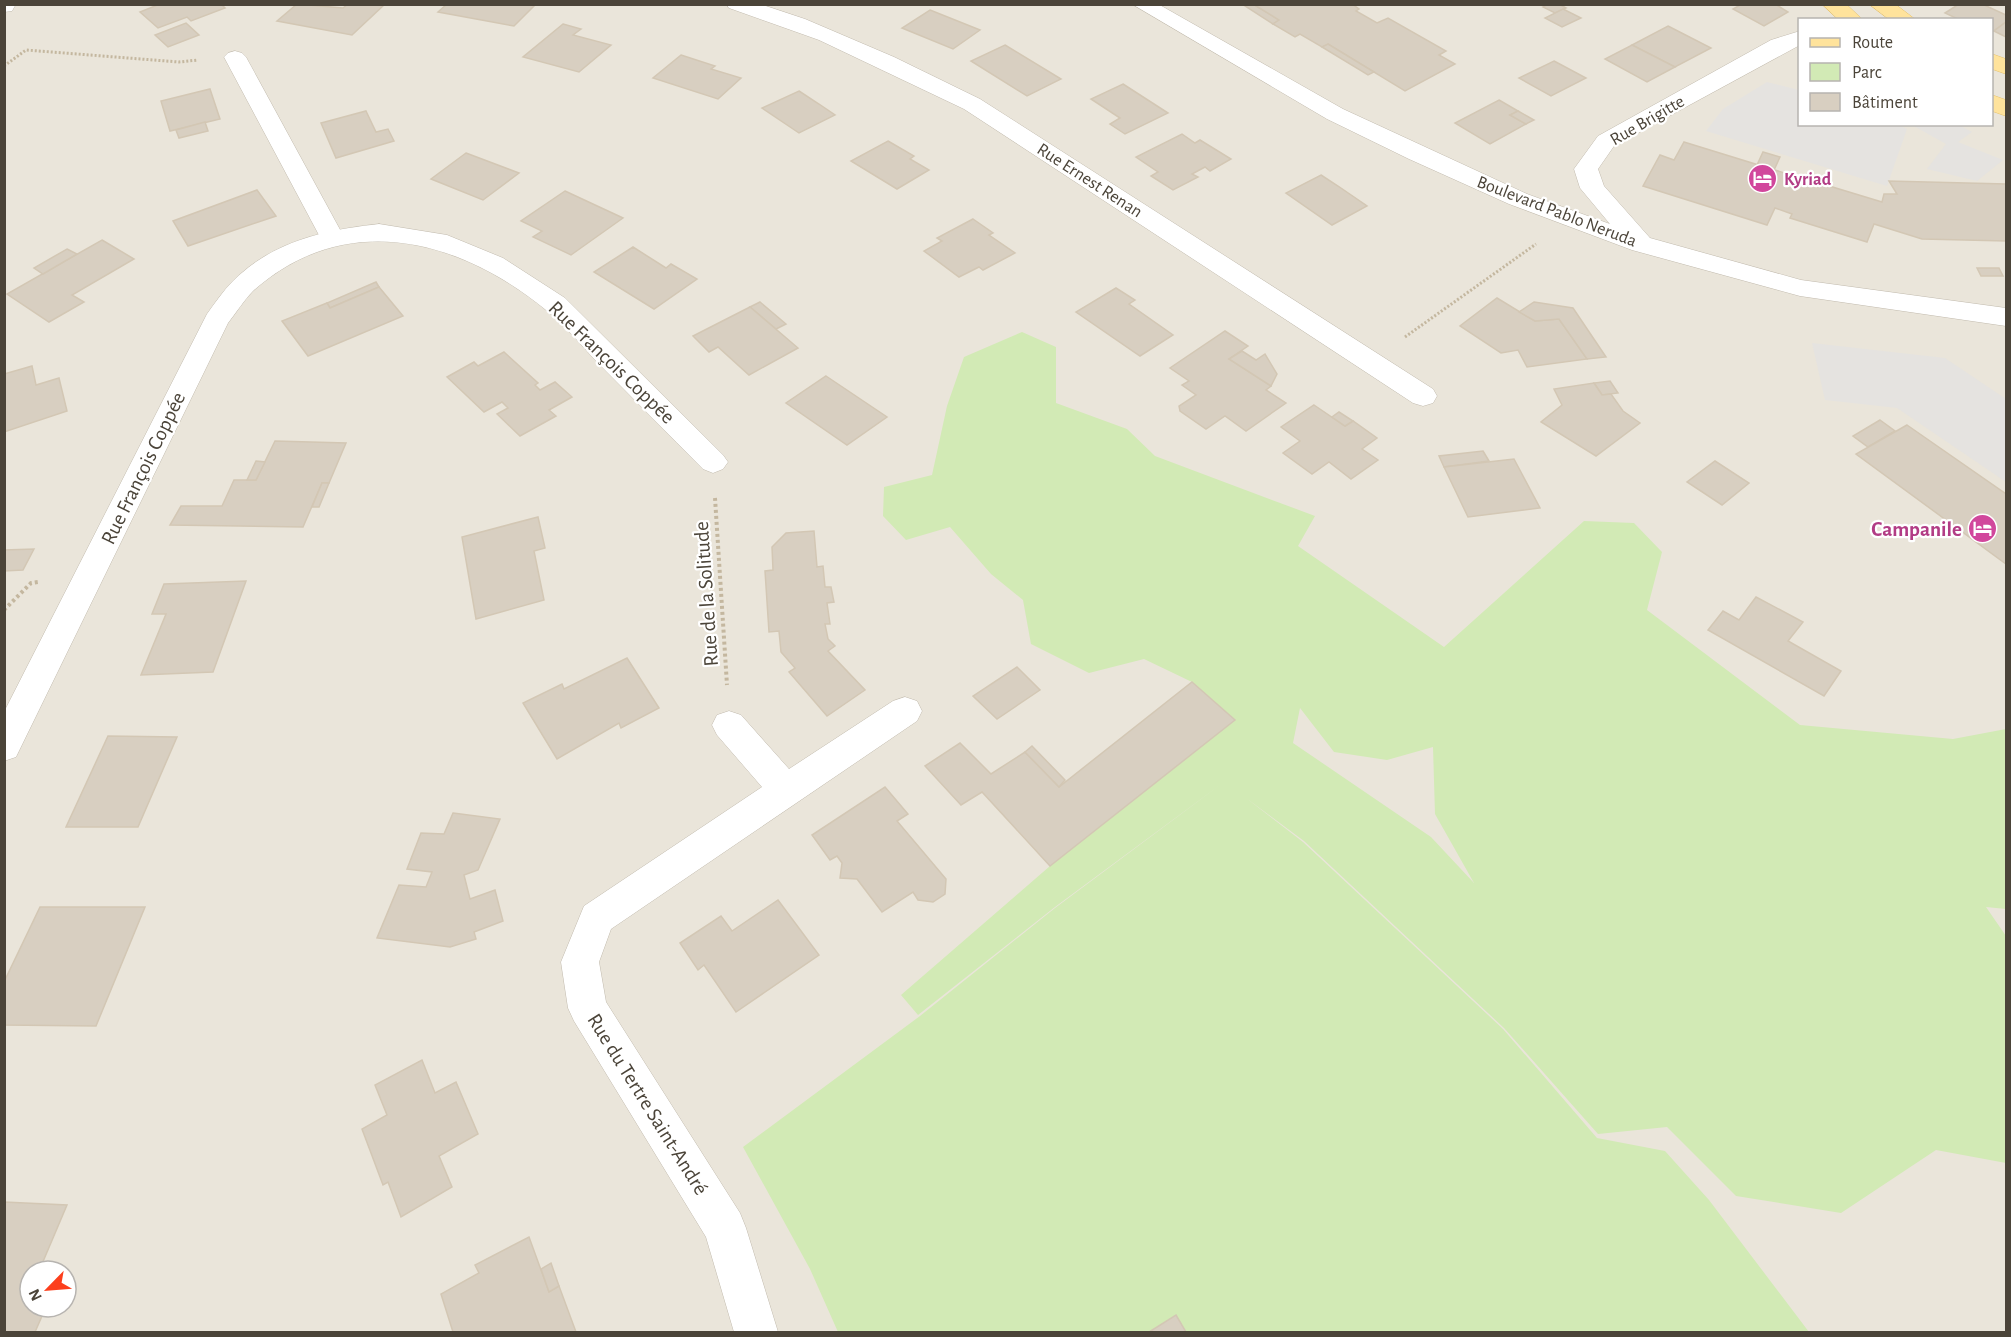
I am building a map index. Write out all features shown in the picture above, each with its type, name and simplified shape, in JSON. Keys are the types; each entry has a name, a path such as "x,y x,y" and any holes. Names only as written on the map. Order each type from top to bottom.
{"main road":[{"path":"1832,4 1848,18"},
{"path":"1879,4 1903,18"},
{"path":"1993,61 2007,67"},
{"path":"1993,102 2007,109"}],"street":[{"name":"Rue Ernest Renan","path":"736,4 768,13 904,69 972,104 1423,396"},
{"name":"Boulevard Pablo Neruda","path":"1142,4 1335,114 1417,154 1518,199 1641,244 1800,288 2007,317"},
{"name":"Rue Brigitte","path":"1641,244 1592,188 1587,169 1606,141 1779,45 1798,38"},
{"name":"Rue François Coppée","path":"4,747 216,320 243,286 287,254 332,237 379,232 438,241 494,264 556,304 713,462"},
{"name":"Rue du Tertre Saint-André","path":"756,1332 725,1228 588,1008 580,962 597,918 904,711"},
{"path":"729,725 786,790"}],"lane":[{"path":"235,57 332,237"}],"path":[{"path":"4,66 26,50 179,62 235,57"},
{"path":"1370,362 1539,242 1529,238"},
{"name":"Rue de la Solitude","path":"713,462 729,725"}],"shaded area":[{"path":"5,5 2006,5 2006,1332 5,1332"},
{"path":"1767,82 1798,90 1798,126 1901,126 1907,129 1887,186 1706,131 1723,109"},
{"path":"1914,126 1961,126 1972,132 1958,142 2003,160 1977,181 1927,169 1946,144"},
{"path":"1812,343 1945,358 2006,399 2006,482 1897,408 1825,400"}],"green space":[{"path":"1022,332 1056,347 1056,403 1127,429 1155,456 1315,516 1298,546 1444,647 1584,521 1634,523 1662,552 1647,610 1800,725 1953,739 2006,729 2006,909 1986,907 2006,936 2006,1163 1936,1150 1841,1213 1736,1196 1667,1127 1598,1134 1504,1028 1304,841 1246,798 1303,842 1503,1029 1597,1138 1665,1151 1709,1200 1809,1332 838,1332 810,1269 743,1147 920,1016 1055,908 1224,782 1055,907 918,1015 901,995 1050,866 1235,720 1192,682 1144,659 1089,673 1031,644 1023,600 991,574 950,527 906,540 883,516 884,487 932,475 947,406 964,357","holes":["1300,708 1334,752 1387,760 1433,747 1435,814 1474,883 1431,837 1293,743"]}],"building":[{"path":"160,4 221,4 225,8 191,21 187,17 158,28 140,12"},
{"path":"297,4 343,8 348,4 385,4 352,35 277,21"},
{"path":"447,4 536,4 514,26 438,12"},
{"path":"1242,4 1253,4 1279,20 1273,24"},
{"path":"1253,4 1352,4 1359,9 1356,11 1377,23 1388,18 1446,51 1439,55 1455,64 1405,91 1328,44 1322,47 1300,34 1295,37 1273,24 1279,20"},
{"path":"1548,4 1559,4 1566,8 1555,13 1543,7"},
{"path":"1742,4 1775,4 1788,12 1764,26 1733,9"},
{"path":"1959,4 1982,4 2006,15 2006,22 1993,31 1993,18 1956,18 1945,13"},
{"path":"1563,9 1581,18 1562,27 1545,18"},
{"path":"930,10 980,30 953,49 902,28"},
{"path":"2006,22 2006,37 1994,31"},
{"path":"186,23 199,35 168,47 155,35"},
{"path":"563,24 581,29 573,35 611,45 579,72 523,57"},
{"path":"1668,26 1711,48 1675,67 1632,45"},
{"path":"1328,44 1374,72 1368,75 1322,47"},
{"path":"1005,45 1061,79 1027,96 971,61"},
{"path":"1632,45 1675,67 1647,82 1605,59"},
{"path":"681,55 715,66 711,69 741,78 718,99 653,78"},
{"path":"1554,61 1586,78 1551,96 1519,78"},
{"path":"1123,84 1168,113 1125,134 1110,124 1120,118 1091,99"},
{"path":"210,89 220,119 170,131 161,101"},
{"path":"799,91 835,115 799,133 762,108"},
{"path":"1499,100 1518,111 1510,115 1526,124 1490,144 1455,123"},
{"path":"366,111 376,132 388,129 394,141 336,158 321,123"},
{"path":"1518,111 1534,120 1526,124 1510,115"},
{"path":"205,122 208,131 179,138 176,130"},
{"path":"1182,134 1195,143 1200,140 1231,159 1210,171 1205,167 1192,174 1198,177 1173,190 1151,176 1158,172 1136,157"},
{"path":"888,141 914,156 910,159 929,170 897,189 851,161"},
{"path":"1684,142 1791,175 1789,179 1804,184 1806,179 1882,202 1884,194 1897,194 1889,181 2006,184 2006,241 1922,239 1874,224 1867,242 1790,218 1792,214 1775,208 1767,225 1643,186 1660,155 1674,160"},
{"path":"1763,152 1780,157 1774,170 1757,165"},
{"path":"466,153 519,173 483,200 431,179"},
{"path":"1321,175 1367,206 1332,225 1286,193"},
{"path":"257,190 276,216 188,246 173,221"},
{"path":"565,191 623,218 571,255 533,237 542,231 521,221"},
{"path":"973,219 993,233 989,235 1015,253 983,270 979,267 959,277 924,251 942,241 937,238"},
{"path":"102,240 134,259 72,295 84,302 49,322 7,294"},
{"path":"633,247 666,268 671,264 697,279 654,309 594,272"},
{"path":"67,249 77,254 43,274 34,268"},
{"path":"1977,268 1999,268 2003,276 1981,276"},
{"path":"376,282 379,287 330,308 327,303"},
{"path":"379,287 403,316 308,356 282,321 327,303 330,308"},
{"path":"1116,288 1135,300 1129,304 1173,335 1140,356 1076,312"},
{"path":"1497,298 1535,321 1559,319 1587,359 1527,367 1518,350 1501,353 1460,326"},
{"path":"760,302 786,324 776,329 750,307"},
{"path":"1534,302 1573,308 1606,357 1587,359 1559,319 1535,321 1519,312"},
{"path":"750,307 798,348 749,375 718,347 709,352 693,336"},
{"path":"1225,331 1248,346 1229,359 1271,386 1266,390 1286,403 1246,431 1225,416 1206,429 1180,411 1179,406 1196,395 1182,385 1189,381 1170,368"},
{"path":"1242,351 1256,360 1265,354 1277,374 1271,386 1229,359"},
{"path":"504,352 538,383 535,385 540,390 555,382 572,397 549,410 556,416 520,436 497,414 508,408 502,402 484,412 447,377 474,362 478,366"},
{"path":"32,366 36,385 59,378 67,411 4,432 4,374"},
{"path":"826,376 887,417 847,445 786,403"},
{"path":"1610,381 1618,393 1602,395 1594,383"},
{"path":"1594,383 1602,395 1611,394 1623,411 1640,423 1596,456 1541,422 1562,405 1554,389"},
{"path":"1314,405 1345,426 1353,421 1377,438 1362,449 1378,460 1351,479 1329,462 1312,474 1283,453 1300,441 1281,427"},
{"path":"1339,412 1353,421 1345,426 1332,417"},
{"path":"1880,420 1895,431 1868,447 1853,436"},
{"name":"Campanile","path":"1907,425 2006,494 2006,564 1856,454"},
{"path":"275,441 346,443 329,483 322,483 303,527 170,525 181,506 222,506 234,480 256,480"},
{"path":"1483,451 1489,461 1444,467 1439,456"},
{"path":"1514,459 1540,508 1468,517 1444,467"},
{"path":"256,461 265,462 256,480 247,480"},
{"path":"1715,461 1749,483 1722,505 1687,482"},
{"path":"322,483 329,483 319,507 312,507"},
{"path":"538,517 545,548 534,551 544,600 476,619 462,537"},
{"path":"814,531 817,567 823,566 825,587 831,587 834,602 827,603 830,624 825,624 828,639 835,646 828,651 865,690 827,716 789,672 795,668 781,652 779,631 769,632 765,571 773,570 772,547 786,533"},
{"path":"34,549 23,570 4,571 4,550"},
{"path":"246,581 213,672 141,675 166,614 152,614 164,584"},
{"path":"1756,597 1803,622 1788,641 1841,671 1824,696 1708,630 1723,611 1739,620"},
{"path":"627,658 659,708 621,728 619,723 557,759 523,703 562,684 564,689"},
{"path":"1017,667 1040,690 997,719 973,696"},
{"path":"1192,682 1235,720 1050,866 982,792 961,805 925,766 960,743 991,774 1025,752 1059,787"},
{"path":"108,736 177,737 138,827 66,827"},
{"path":"1032,746 1065,780 1059,787 1025,752"},
{"path":"885,787 908,814 897,821 946,879 945,894 933,902 918,900 913,892 882,912 857,879 840,878 842,863 837,856 830,860 812,835"},
{"path":"453,813 500,819 478,870 464,875 470,899 495,890 503,921 474,932 476,939 450,947 377,938 399,885 426,887 432,872 407,869 421,833 444,834"},
{"path":"778,900 819,955 736,1012 704,965 698,970 680,943 721,916 732,931"},
{"path":"40,907 145,907 96,1026 4,1025 4,982"},
{"path":"422,1060 435,1093 456,1082 478,1134 439,1156 452,1187 401,1217 388,1182 383,1185 362,1129 387,1115 375,1085"},
{"path":"4,1202 67,1205 44,1259 18,1259 18,1319 41,1319 35,1332 4,1332"},
{"path":"529,1237 549,1292 559,1286 576,1332 453,1332 441,1294 479,1273 475,1265"},
{"path":"551,1263 559,1286 549,1292 541,1269"},
{"path":"1176,1315 1186,1332 1149,1332"}],"place":[{"name":"Kyriad","path":"1763,179"},
{"name":"Campanile","path":"1983,529"}]}
